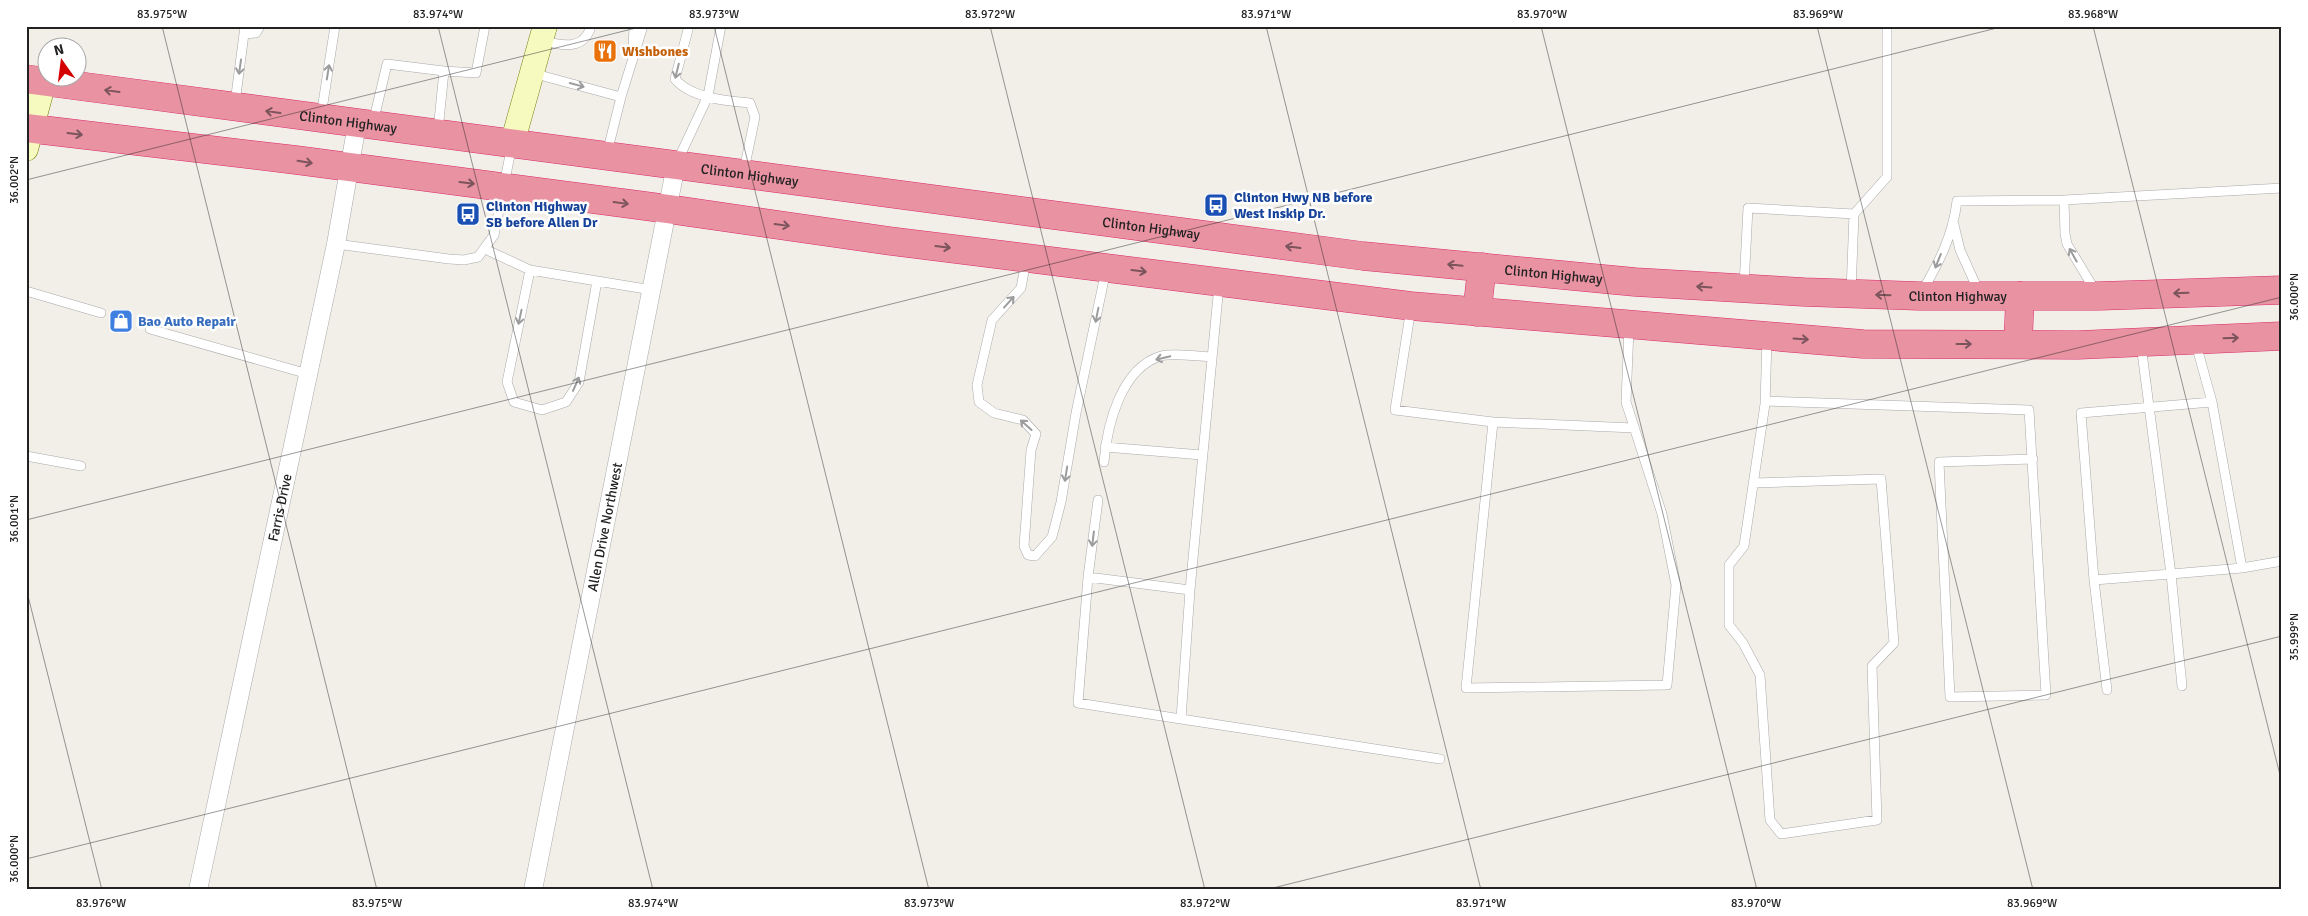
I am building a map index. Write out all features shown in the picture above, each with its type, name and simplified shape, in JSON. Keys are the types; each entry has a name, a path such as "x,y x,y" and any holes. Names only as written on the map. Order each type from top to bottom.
{"highway":[{"name":"Clinton Highway","path":"35,81 1363,256 1635,282 1743,289 1919,296 2099,296 2282,290"},
{"path":"28,135 350,168 890,240 1411,306 1478,312 1863,344 2140,342 2282,336"},
{"path":"1027,257 1036,214"},
{"path":"1478,312 1482,267"},
{"path":"2018,344 2020,296"}],"street":[{"path":"512,144 543,33"},
{"path":"28,135 35,81"},
{"name":"Farris Drive","path":"198,890 336,244 350,168 365,124"},
{"name":"Allen Drive Northwest","path":"532,890 676,165"}],"lane":[{"path":"234,107 244,30 256,33 260,26"},
{"path":"320,118 335,26"},
{"path":"365,124 387,64 476,73 485,26"},
{"path":"543,33 560,45 577,44 584,40 591,26"},
{"path":"633,59 634,26"},
{"path":"607,156 621,97 642,26"},
{"path":"689,26 675,79 682,88 708,96 750,104 755,117 743,174"},
{"path":"676,165 708,96 722,26"},
{"path":"1851,294 1854,214 1887,177 1887,26"},
{"path":"438,134 444,71"},
{"path":"532,73 621,97"},
{"path":"336,244 464,260 478,257 494,235 512,144"},
{"path":"1919,296 1935,269 1954,225 1957,201 2064,200 2282,188"},
{"path":"2064,200 2067,244 2099,296"},
{"path":"1743,289 1748,208 1854,214"},
{"path":"1954,225 1960,250 1981,296"},
{"path":"485,249 530,270 652,290"},
{"path":"1027,257 1021,288 992,320 977,384 979,402 994,413 1023,420 1036,434 1031,450 1024,546 1028,554 1035,556 1052,537 1061,502 1076,414 1107,267"},
{"path":"530,270 506,382 514,402 542,410 566,402 579,382 597,281"},
{"path":"1181,719 1202,455 1220,282"},
{"path":"26,291 101,313"},
{"path":"1411,306 1395,410 1493,422 1634,428"},
{"path":"1493,422 1466,688 1667,685 1676,585 1662,514 1626,402 1629,325"},
{"path":"150,329 308,374"},
{"path":"1753,483 1881,479 1894,643 1872,666 1877,820 1780,834 1770,820 1760,674 1743,643 1728,625 1729,565 1744,546 1753,483 1765,401 1767,337"},
{"path":"2195,340 2212,402 2242,568"},
{"path":"2140,342 2171,574 2182,686"},
{"path":"1104,462 1107,433 1120,396 1140,368 1162,356 1211,357"},
{"path":"1765,401 2030,410 2046,695 1950,697 1940,462 2032,460"},
{"path":"2107,690 2094,580 2081,413 2212,402"},
{"path":"1105,447 1202,455"},
{"path":"26,456 81,466"},
{"path":"1098,500 1088,577 1078,703 1440,759"},
{"path":"2094,580 2242,568 2282,561"},
{"path":"1088,577 1190,590"}],"place":[{"name":"Wishbones","path":"605,51"},
{"name":"Clinton Hwy NB before West Inskip Dr.","path":"1216,205"},
{"name":"Clinton Highway SB before Allen Dr","path":"468,214"},
{"name":"Bao Auto Repair","path":"121,321"}]}
